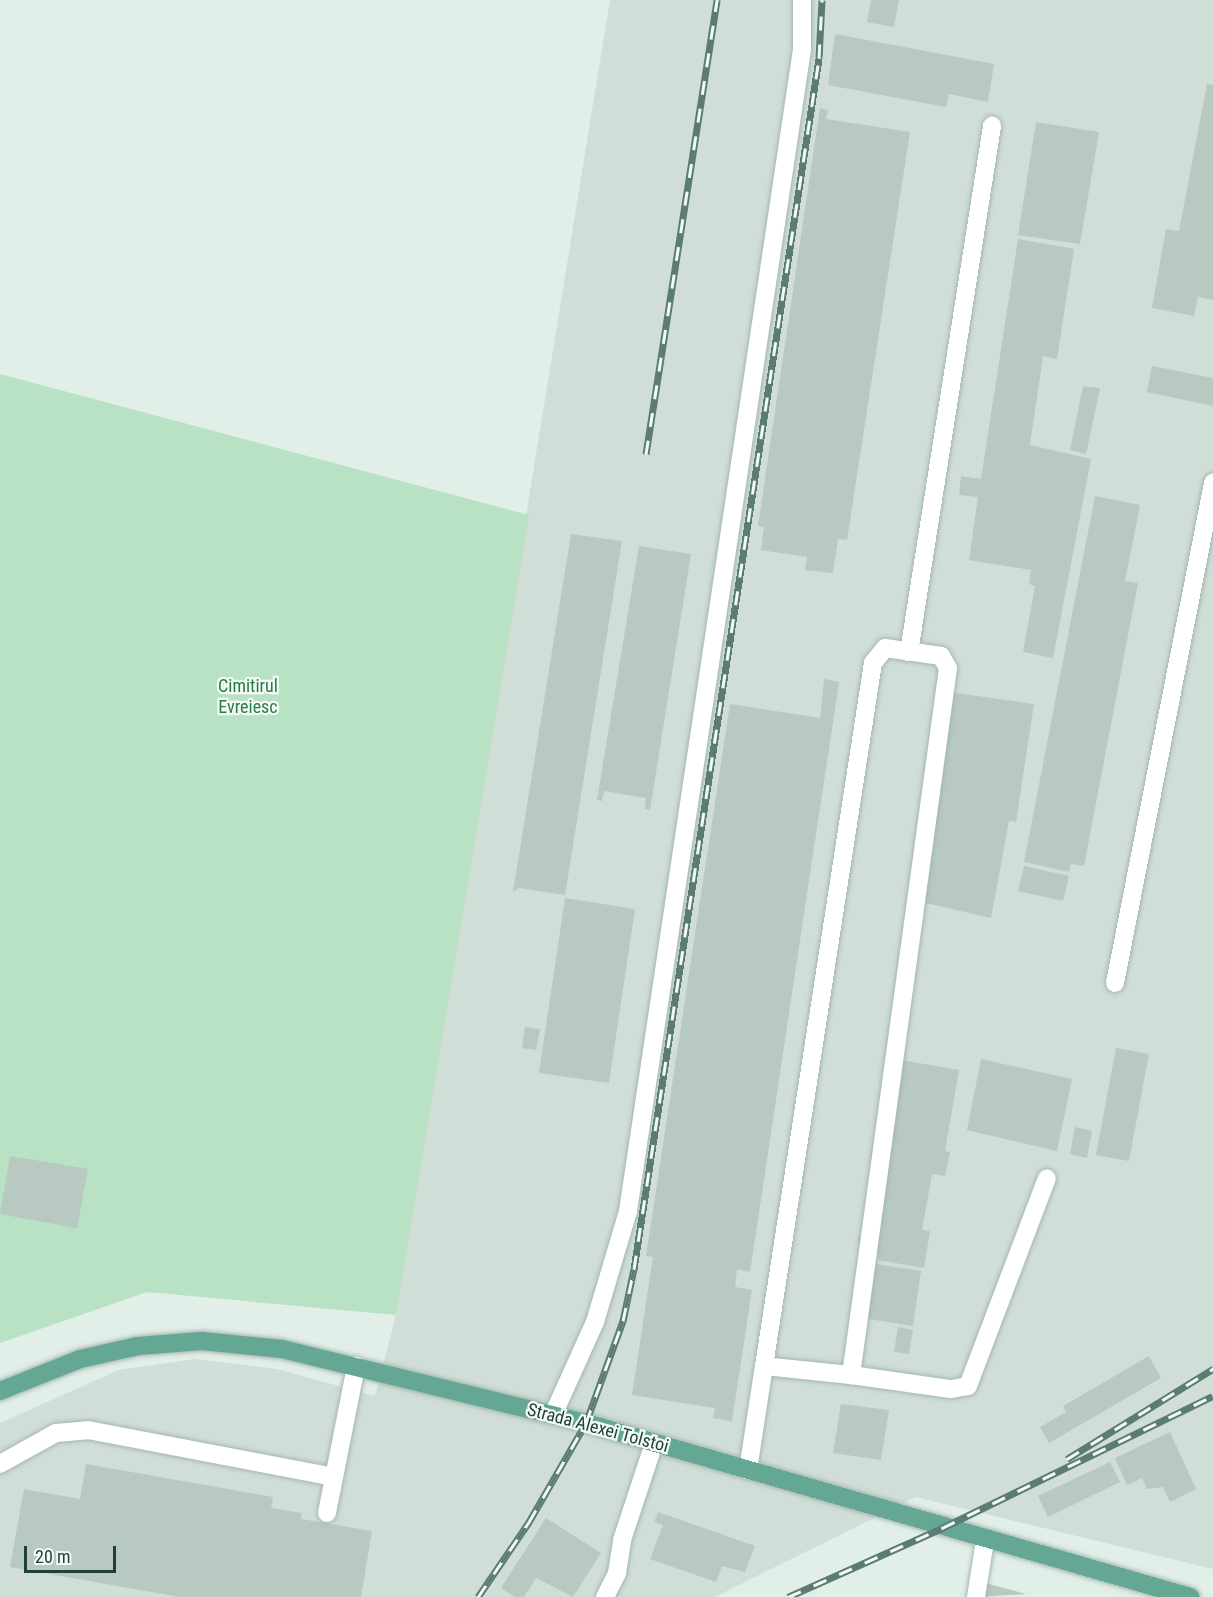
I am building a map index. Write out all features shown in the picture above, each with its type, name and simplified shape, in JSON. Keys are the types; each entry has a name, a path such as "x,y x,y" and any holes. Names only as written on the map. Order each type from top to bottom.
{"main road":[{"name":"Strada Alexei Tolstoi","path":"0,1391 80,1359 173,1341 241,1343 356,1366 553,1415 748,1470 985,1541 1190,1597"}],"street":[{"path":"553,1415 595,1322 628,1211 802,49 802,0"},
{"path":"909,652 992,126"},
{"path":"1114,983 1213,483"},
{"path":"748,1470 873,663 885,648 941,656 948,668 851,1375"},
{"path":"764,1366 951,1389 968,1386 1047,1178"},
{"path":"327,1513 356,1366"},
{"path":"0,1464 56,1433 88,1430 334,1477"},
{"path":"605,1597 617,1573 622,1540 654,1443"},
{"path":"976,1597 985,1541"}],"shaded area":[{"path":"610,0 1213,0 1213,1569 916,1497 715,1597 0,1597 0,1423 119,1370 195,1359 277,1369 375,1396 396,1315"}],"green space":[{"name":"Cimitirul Evreiesc","path":"0,374 529,515 396,1315 147,1292 0,1343"}],"building":[{"path":"871,0 899,0 894,27 867,22"},
{"path":"835,34 994,64 988,102 949,94 946,107 828,85"},
{"path":"1207,84 1213,85 1213,300 1198,297 1194,316 1152,308 1166,229 1179,231"},
{"path":"820,108 828,110 826,119 910,132 847,540 838,539 833,573 805,570 807,557 761,550 764,527 758,526"},
{"path":"1036,122 1099,132 1080,244 1018,235"},
{"path":"1018,239 1074,249 1057,359 1043,356 1030,445 1091,459 1053,658 1023,652 1035,586 1029,584 1031,570 969,560 978,497 959,495 961,476 981,479"},
{"path":"1152,366 1213,378 1213,406 1147,392"},
{"path":"1083,386 1100,388 1086,454 1070,450"},
{"path":"1095,496 1140,505 1125,581 1138,583 1084,866 1071,864 1069,872 1024,862"},
{"path":"571,534 622,541 565,895 519,888 513,892"},
{"path":"639,546 691,554 650,810 645,809 646,798 604,791 602,801 597,800"},
{"path":"824,679 839,682 750,1272 737,1269 735,1287 752,1290 732,1421 713,1418 715,1408 632,1395 653,1257 646,1256 730,704 820,718"},
{"path":"950,692 1034,704 1016,822 1009,821 991,918 917,901"},
{"path":"1024,866 1069,876 1063,901 1018,891"},
{"path":"565,898 635,909 609,1083 539,1073"},
{"path":"525,1027 540,1029 536,1050 522,1048"},
{"path":"1116,1048 1149,1054 1129,1161 1096,1155"},
{"path":"981,1059 1072,1079 1057,1151 967,1130"},
{"path":"901,1060 959,1070 945,1151 950,1152 945,1176 932,1174 922,1230 930,1231 924,1268 878,1260 879,1254 861,1251 857,1238 865,1232 873,1170 871,1150 890,1130 876,1127 878,1111"},
{"path":"1075,1127 1092,1131 1087,1158 1070,1154"},
{"path":"10,1156 88,1169 77,1228 0,1214"},
{"path":"870,1263 921,1271 913,1326 862,1318"},
{"path":"898,1327 913,1330 909,1354 894,1352"},
{"path":"1149,1356 1161,1378 1049,1443 1040,1427 1066,1412 1063,1406"},
{"path":"841,1404 889,1410 881,1460 833,1453"},
{"path":"1170,1432 1196,1489 1170,1502 1163,1487 1147,1489 1142,1478 1127,1485 1115,1458"},
{"path":"1110,1462 1120,1482 1048,1517 1038,1496"},
{"path":"86,1464 273,1497 271,1508 302,1513 301,1519 372,1531 361,1597 180,1597 10,1567 24,1489 80,1499"},
{"path":"658,1512 755,1546 745,1572 722,1566 716,1582 650,1559 663,1525 654,1522"},
{"path":"546,1518 601,1553 573,1597 536,1578 524,1597 515,1597 501,1588"},
{"path":"981,1582 1026,1594 978,1597"}],"railway":[{"path":"646,454 717,0"},
{"path":"478,1597 529,1522 586,1423 623,1321 634,1269 819,58 822,0"},
{"path":"1067,1459 1213,1369"},
{"path":"788,1597 942,1528 1213,1396"}]}
